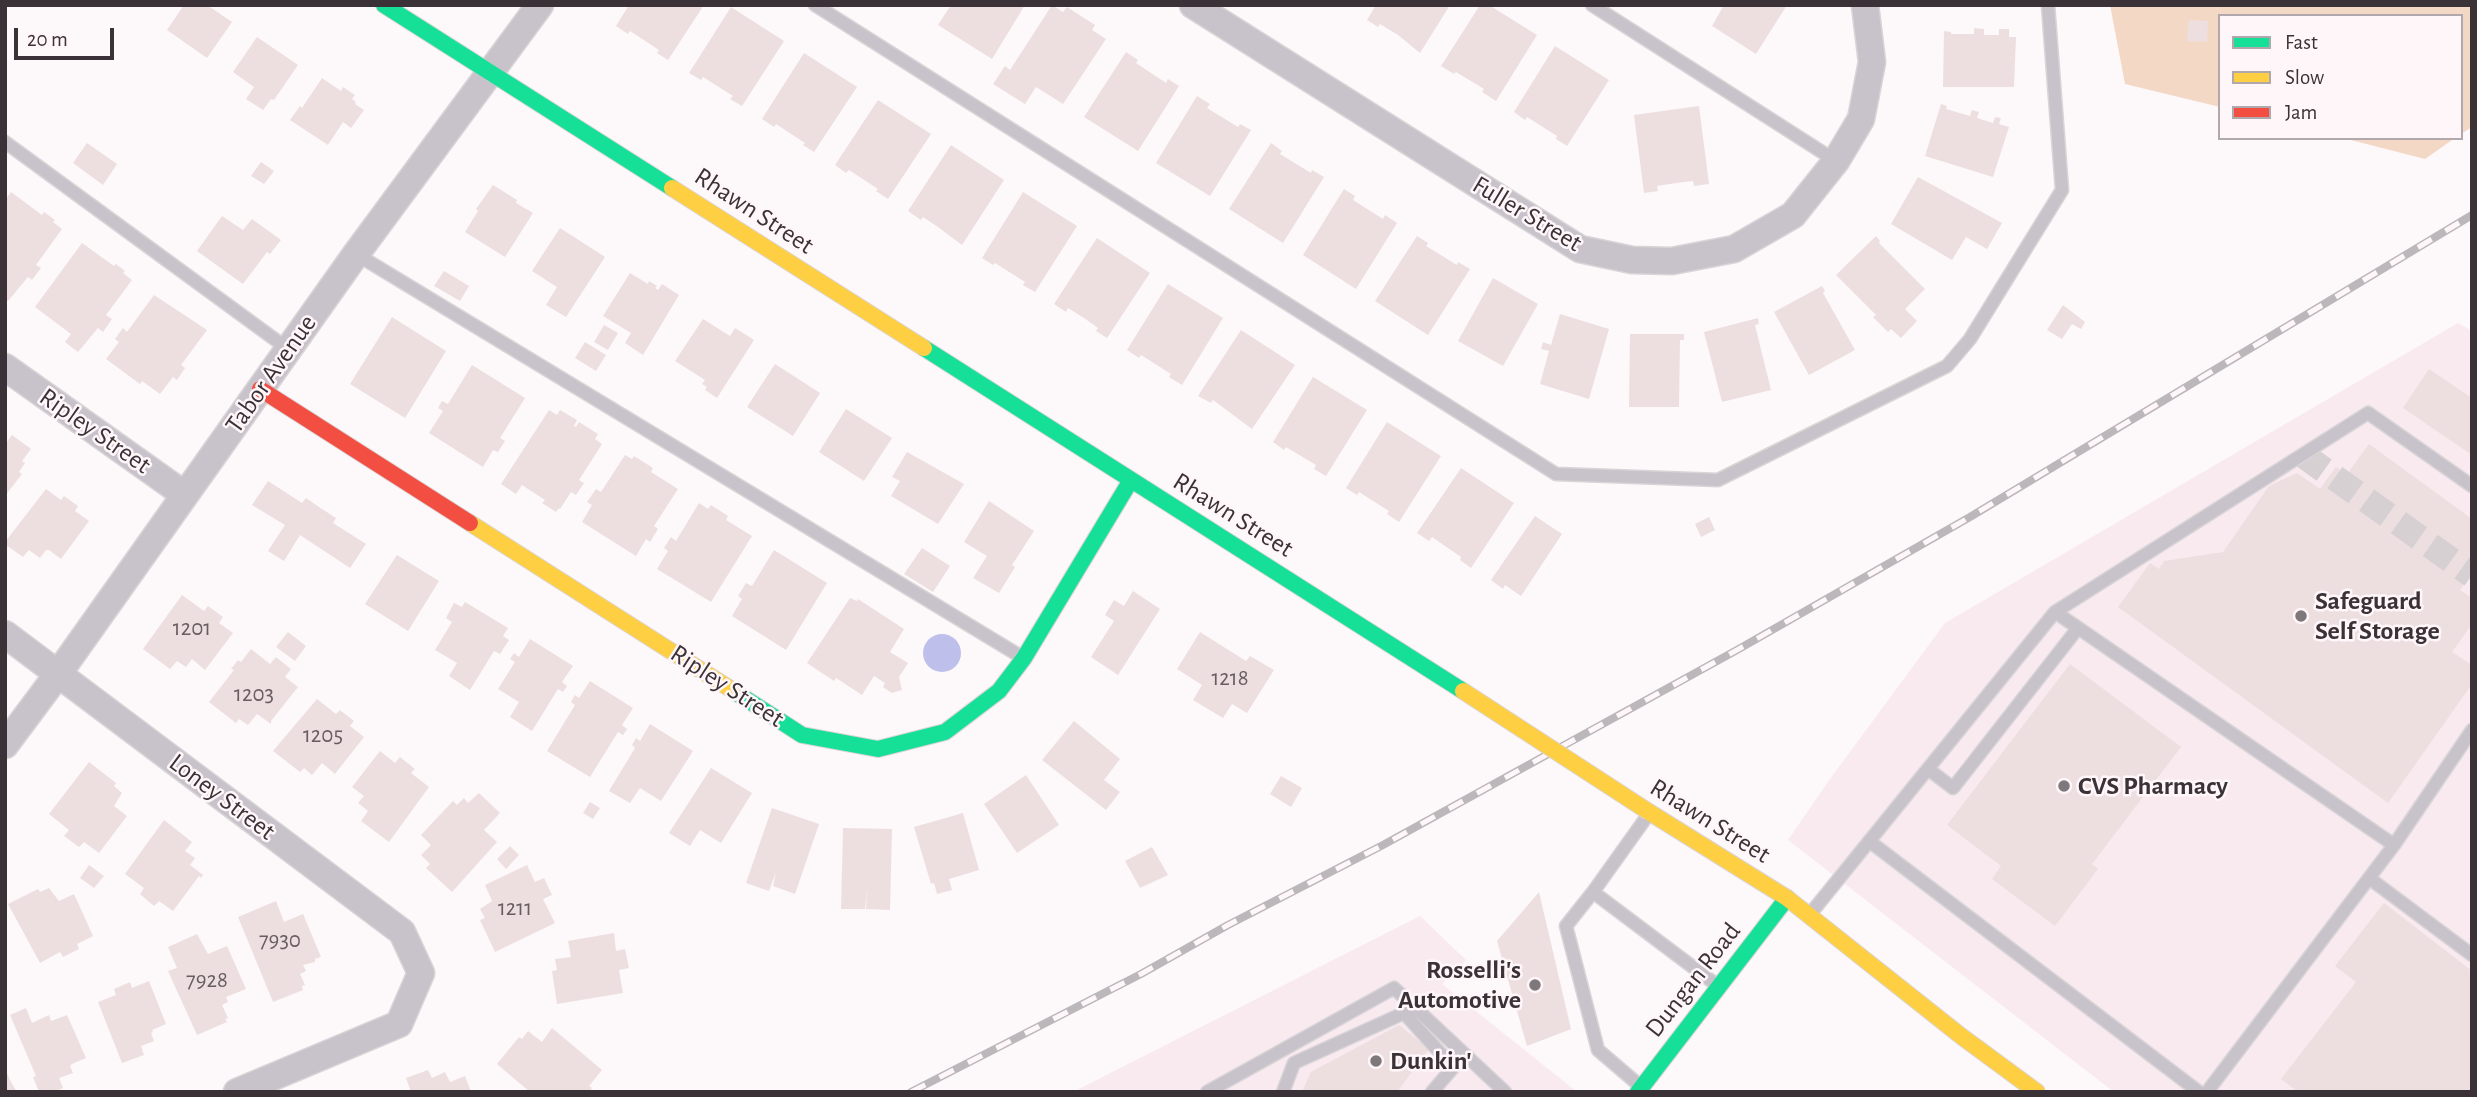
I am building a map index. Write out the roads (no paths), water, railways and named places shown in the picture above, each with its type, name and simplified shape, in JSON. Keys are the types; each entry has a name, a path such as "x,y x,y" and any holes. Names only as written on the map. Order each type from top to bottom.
{"main road":[{"name":"Rhawn Street","path":"384,5 1787,898 1961,1036 2037,1092"},
{"name":"Ripley Street","path":"260,389 802,735 878,750 945,732 999,691 1024,658 1131,480"},
{"name":"Dungan Road","path":"1640,1090 1787,898"}],"street":[{"name":"Tabor Avenue","path":"5,745 356,254 540,5"},
{"name":"Fuller Street","path":"1193,5 1580,249 1632,260 1672,261 1734,248 1793,215 1836,161 1861,119 1872,62 1865,5"},
{"name":"Ripley Street","path":"5,368 185,495"},
{"name":"Loney Street","path":"5,634 402,932 421,973 399,1024 237,1092"}],"lane":[{"path":"815,5 1556,474 1718,480 1947,366 1970,339 2062,190 2048,5"},
{"path":"1592,5 1836,161"},
{"path":"5,142 288,349"},
{"path":"356,254 1024,658"},
{"path":"1809,916 2054,612 2368,413 2472,486"},
{"path":"2054,612 2394,845"},
{"path":"1928,769 1953,788 2078,628"},
{"path":"2207,1092 2394,845 2472,730"},
{"path":"1640,1090 1598,1050 1566,926 1650,812"},
{"path":"1869,841 2199,1092"},
{"path":"2369,878 2472,955"},
{"path":"1593,892 1719,987"},
{"path":"1207,1092 1394,988 1505,1092"},
{"path":"1283,1092 1294,1063 1404,1013 1453,1067"},
{"path":"1432,1092 1464,1054"}],"water":[{"path":"942,634 955,640 961,653 955,666 942,672 929,666 923,653 929,640"}],"tunnel":[{"path":"2303,455 2472,575"}],"railway":[{"path":"911,1092 1383,845 1737,650 1970,517 2472,215"}],"place":[{"name":"Safeguard Self Storage","path":"2301,616"},
{"name":"CVS Pharmacy","path":"2064,786"},
{"name":"Rosselli's Automotive","path":"1535,985"},
{"name":"Dunkin'","path":"1376,1061"}]}
